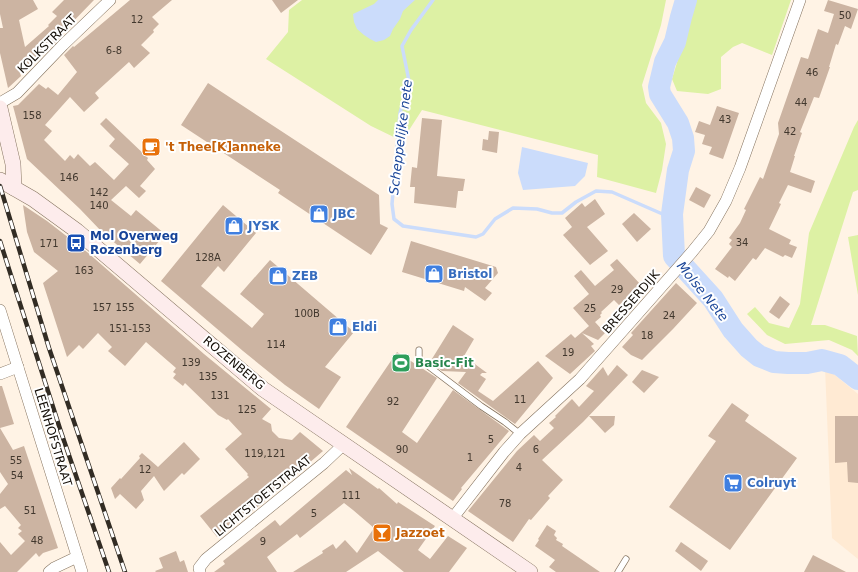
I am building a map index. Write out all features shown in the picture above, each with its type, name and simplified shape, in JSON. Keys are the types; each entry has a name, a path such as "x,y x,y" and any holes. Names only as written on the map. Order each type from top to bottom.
{"main road":[{"path":"0,108 13,164 14,188"},
{"name":"ROZENBERG","path":"0,180 49,210 77,231 263,389 530,572"}],"street":[{"name":"KOLKSTRAAT","path":"0,103 16,92 110,0"},
{"name":"BRESSERDIJK","path":"452,519 504,452 520,434 580,379 709,231 726,201 740,168 800,0"},
{"name":"LEENHOFSTRAAT","path":"0,310 82,572"},
{"path":"0,374 18,367"},
{"name":"LICHTSTOETSTRAAT","path":"199,570 206,559 324,463 343,445"},
{"path":"49,572 77,557"}],"lane":[{"path":"419,350 419,359 520,434"},
{"path":"618,572 626,560"}],"shaded area":[{"path":"825,367 858,394 858,559 832,538"}],"green space":[{"path":"302,0 666,0 661,25 642,85 646,103 661,123 666,144 662,170 656,193 597,177 598,155 422,110 402,141 371,126 266,59 288,32 289,10"},
{"path":"696,0 791,0 772,55 742,43 733,47 721,57 721,89 708,94 677,91 672,79"},
{"path":"858,120 858,190 853,192 811,325 825,325 857,336 858,356 852,350 829,340 785,344 767,335 747,314 755,307 769,323 789,328 800,304 809,233"},
{"path":"858,235 858,295 848,237"}],"water":[{"path":"378,0 415,0 403,11 390,36 384,40 376,42 357,29 353,14 374,4"},
{"path":"522,147 588,163 585,176 575,186 523,190 518,173"}],"building":[{"path":"0,0 33,0 38,9 19,20 25,47 49,26 48,25 57,16 52,12 64,0 94,0 62,33 63,35 54,44 53,43 29,67 19,70 21,76 8,88 0,53 0,28 3,28 0,14"},
{"path":"130,0 172,0 152,17 159,24 153,30 154,32 141,45 150,53 134,68 129,62 95,93 99,98 84,112 70,97 45,125 52,131 44,140 65,161 70,155 74,159 78,154 90,166 95,162 114,180 129,164 109,146 115,139 100,124 106,118 148,158 147,160 155,169 140,186 146,191 139,198 126,186 111,200 131,216 136,210 165,234 140,264 103,233 27,159 13,106 18,105 39,84 46,89 48,87 58,95 77,72 64,55"},
{"path":"272,0 298,0 281,13"},
{"path":"828,0 858,9 851,29 845,26 838,45 836,44 819,98 814,97 800,132 802,133 790,172 815,181 811,193 788,185 769,229 791,240 789,244 797,247 792,258 785,255 783,257 765,248 756,260 753,258 735,281 729,276 728,278 715,269 732,247 729,244 732,240 729,238 740,223 746,210 744,209 760,177 763,179 779,134 778,123 801,57 808,59 818,29 828,33 834,14 824,11"},
{"path":"208,83 379,195 380,224 388,228 371,255 278,193 280,190 181,125"},
{"path":"717,106 739,113 723,159 709,154 712,147 702,144 705,135 695,132 699,121 710,125"},
{"path":"422,118 442,120 437,176 465,179 463,191 458,191 456,208 414,203 415,187 410,187 412,167 417,168"},
{"path":"489,131 499,132 497,153 482,150 483,139 488,140"},
{"path":"696,187 711,195 704,208 689,200"},
{"path":"595,199 605,214 587,227 608,251 590,265 563,235 572,227 565,218 582,203 585,207"},
{"path":"23,205 47,221 87,252 204,354 271,409 262,419 271,424 272,431 279,438 292,440 300,432 323,451 264,502 217,537 200,516 249,477 225,449 242,434 228,419 227,420 218,415 185,383 183,386 173,378 176,374 173,372 176,368 146,342 125,366 108,351 112,347 98,333 83,349 79,345 67,357 43,283 58,271 34,252 27,232"},
{"path":"223,205 256,233 224,272 218,266 201,286 252,328 264,314 240,294 270,260 354,332 325,367 341,377 319,409 285,385 243,351 161,281"},
{"path":"634,213 651,229 637,242 622,224"},
{"path":"411,241 496,267 498,273 485,288 492,293 485,301 465,287 464,291 402,272"},
{"path":"617,259 641,285 619,305 614,300 601,312 601,317 595,322 605,333 598,340 582,333 594,344 591,346 595,351 570,374 545,356 571,334 575,338 589,326 573,308 589,294 574,276 581,270 595,286 614,270 610,265"},
{"path":"676,283 697,303 642,360 631,355 622,347 633,335 631,333"},
{"path":"780,296 790,304 779,319 769,312"},
{"path":"453,325 474,339 464,356 487,373 482,373 480,375 486,379 478,391 493,401 538,361 553,378 515,424 458,383 466,372 442,371 430,362"},
{"path":"397,352 437,378 402,432 417,443 453,390 509,431 461,488 462,489 453,501 346,427"},
{"path":"617,365 628,375 583,422 542,460 563,480 548,496 550,498 531,520 529,519 513,542 468,511 517,451 534,435 540,441 554,428 549,423 572,399 579,407 594,391 586,386 603,367 608,376"},
{"path":"642,370 659,377 644,393 632,382"},
{"path":"0,386 2,386 14,424 0,428"},
{"name":"Colruyt","path":"732,403 749,415 745,421 797,458 730,550 669,507 716,441 708,436"},
{"path":"589,416 615,416 614,425 605,433"},
{"path":"835,416 858,416 858,483 848,482 847,462 835,463"},
{"path":"0,428 13,450 24,446 58,548 43,553 39,557 36,553 17,572 0,572 0,542 11,555 25,541 18,534 22,531 18,528 21,525 5,506 0,509 0,494 8,484 0,472"},
{"path":"184,442 200,459 184,475 182,473 164,491 154,476 141,491 144,500 136,509 120,494 115,499 111,488 140,458 139,456 142,453 158,467"},
{"path":"349,468 378,489 379,488 397,504 398,502 435,526 418,550 430,559 448,536 467,548 449,572 404,572 378,551 346,572 293,572 323,553 322,551 333,544 336,549 345,540 357,553 374,528 344,503 300,538 297,534 267,557 277,572 214,572 225,564 223,561 275,520 280,526 346,470 352,475"},
{"path":"547,525 556,531 554,535 557,538 556,540 563,544 562,546 600,572 556,572 549,567 555,560 535,546"},
{"path":"681,542 708,561 701,571 675,551"},
{"path":"176,551 180,562 184,560 188,572 155,571 163,568 159,558"},
{"path":"813,555 846,572 804,572"}],"waterway":[{"name":"Scheppelijke nete","path":"433,0 411,30 402,46 409,81 400,113 392,204 394,219 403,226 476,237 483,234 495,219 513,208 537,209 552,213 562,213 576,202 596,191 612,192 672,217"},
{"name":"Molse Nete","path":"686,0 675,42 665,62 659,87 660,94 678,123 683,138 684,151 678,170 672,214 674,256 713,299 733,330 749,348 759,356 774,362 788,363 807,363 822,360 840,365 858,379"}],"railway":[{"path":"0,186 49,348 125,572"},
{"path":"0,241 61,432 109,572"}],"place":[{"name":"'t Thee[K]anneke","path":"151,147"},
{"name":"JBC","path":"319,214"},
{"name":"JYSK","path":"234,226"},
{"name":"Mol Overweg Rozenberg","path":"76,243"},
{"name":"Bristol","path":"434,274"},
{"name":"ZEB","path":"278,276"},
{"name":"Eldi","path":"338,327"},
{"name":"Basic-Fit","path":"401,363"},
{"name":"Colruyt","path":"733,483"},
{"name":"Jazzoet","path":"382,533"}]}
